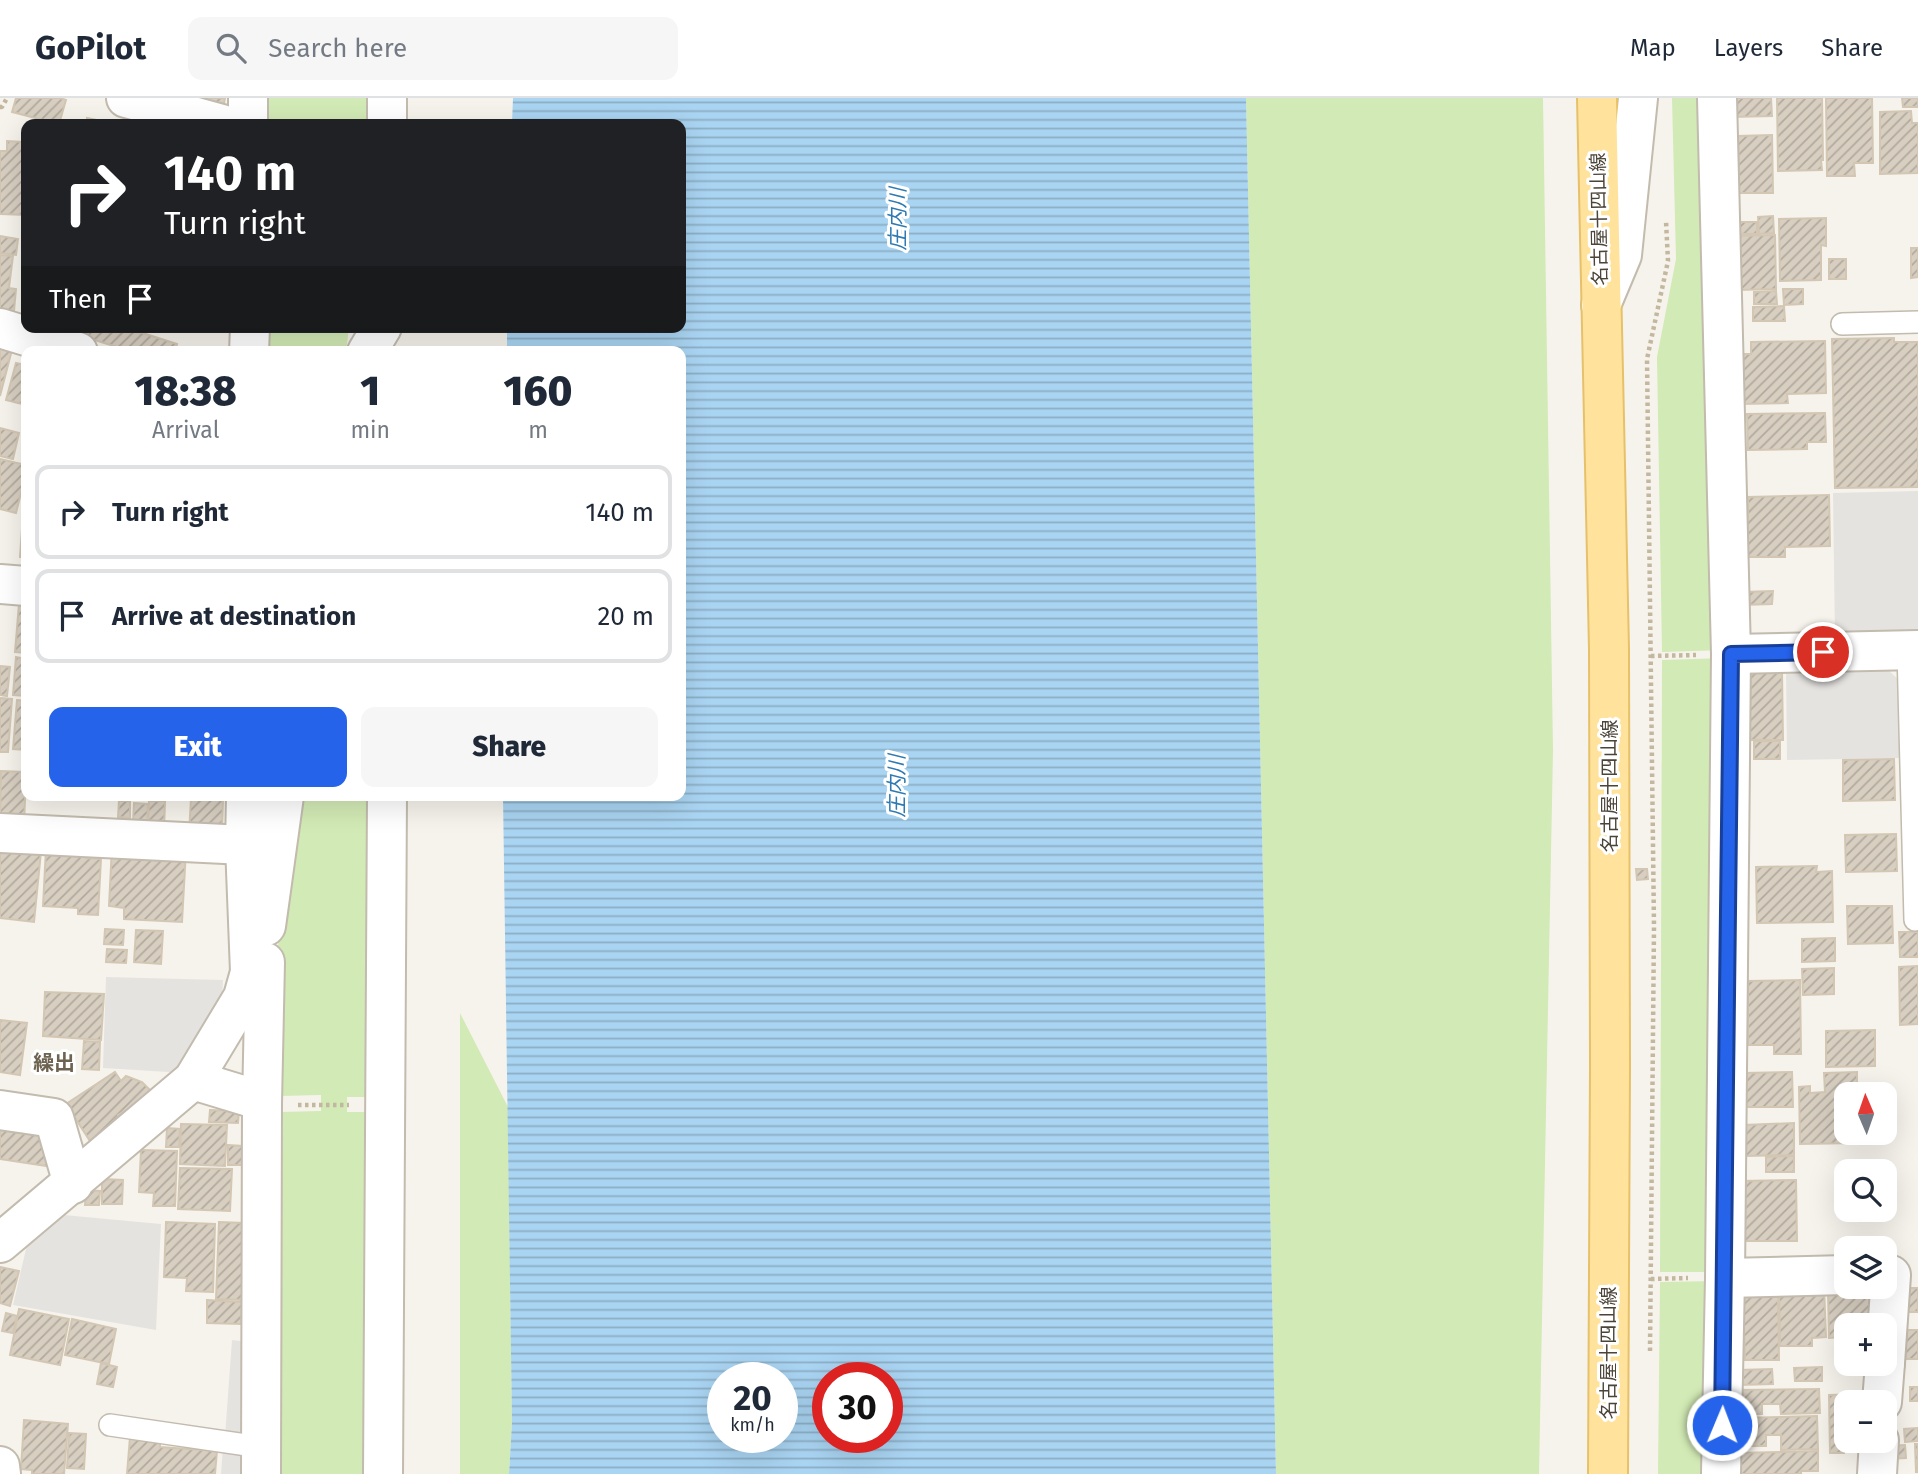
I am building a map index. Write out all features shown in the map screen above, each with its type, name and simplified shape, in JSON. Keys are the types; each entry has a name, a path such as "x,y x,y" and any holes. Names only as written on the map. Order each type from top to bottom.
{"main road":[{"name":"名古屋十四山線","path":"1597,98 1609,649 1608,1474"}],"street":[{"path":"126,98 204,119"},
{"path":"247,98 248,119"},
{"path":"387,98 387,119"},
{"path":"1601,305 1622,255 1638,98"},
{"path":"1717,98 1731,654 1721,1474"},
{"path":"0,328 58,346"},
{"path":"0,584 21,586"},
{"path":"1731,654 1913,651"},
{"path":"246,801 250,972"},
{"path":"261,1461 262,1101 266,927 283,801"},
{"path":"383,1474 387,801"},
{"path":"0,833 245,845"},
{"path":"0,1243 193,1080 243,997 266,927"},
{"path":"193,1080 262,1101"},
{"path":"0,1110 54,1118 73,1184"},
{"path":"1892,1313 1898,1274"},
{"path":"1725,1278 1834,1275"},
{"path":"1877,1474 1878,1453"},
{"path":"0,1466 1,1474"}],"lane":[{"path":"1842,324 1918,322"},
{"path":"1913,651 1915,920"},
{"path":"110,1425 261,1461"}],"path":[{"path":"0,107 8,98"},
{"path":"1650,1362 1654,926 1647,359 1668,261 1667,220"},
{"path":"321,1105 346,1105"}],"green space":[{"path":"265,98 372,98 371,119 265,119"},
{"path":"1246,98 1543,98 1553,750 1539,1474 1276,1474"},
{"path":"1672,98 1711,98 1725,650 1662,652 1657,357 1676,259"},
{"path":"267,333 348,333 347,346 267,346"},
{"path":"1725,658 1717,1272 1660,1272 1662,660"},
{"path":"294,801 372,801 370,1097 347,1097 347,1112 370,1112 369,1474 280,1474 280,1112 321,1111 321,1095 280,1096 278,926"},
{"path":"460,1013 508,1107 512,1422 509,1474 460,1474"},
{"path":"1717,1281 1715,1474 1658,1474 1660,1282"}],"shaded area":[{"path":"1918,491 1918,639 1835,640 1833,493"},
{"path":"1880,663 1898,679 1900,758 1787,760 1786,665"},
{"path":"106,977 223,980 222,999 185,1073 103,1068"},
{"path":"53,1214 161,1224 156,1330 13,1305 30,1232"},
{"path":"232,1340 249,1342 249,1441 225,1436"},
{"path":"223,1447 249,1451 249,1474 221,1474"}],"water":[{"name":"庄内川","path":"513,98 1246,98 1276,1474 509,1474 512,1422 503,801 686,801 686,346 507,346 507,333 686,333 686,119 512,119"}],"building":[{"path":"16,98 66,100 60,119 39,119 12,112"},
{"path":"195,98 225,98 223,109"},
{"path":"1731,98 1771,98 1772,116 1731,117"},
{"path":"1777,98 1822,98 1822,170 1778,171"},
{"path":"1826,98 1872,98 1873,163 1854,163 1855,176 1827,176"},
{"path":"1902,98 1918,98 1918,107 1903,107"},
{"path":"1911,111 1912,123 1918,123 1918,173 1880,174 1880,112"},
{"path":"1772,135 1773,193 1739,193 1738,136"},
{"path":"7,141 21,142 21,215 0,214 0,151 7,151"},
{"path":"1773,216 1774,233 1759,234 1758,217"},
{"path":"1826,218 1826,246 1821,245 1821,280 1780,281 1779,219"},
{"path":"1736,222 1757,222 1757,234 1736,234"},
{"path":"1775,235 1776,289 1737,290 1736,236"},
{"path":"0,236 18,239 16,255 0,253"},
{"path":"1911,248 1918,248 1918,277 1911,278"},
{"path":"0,255 13,256 9,288 16,289 14,311 0,309"},
{"path":"1829,259 1846,259 1846,279 1829,279"},
{"path":"1783,289 1803,289 1803,304 1784,305"},
{"path":"1776,291 1777,304 1754,304 1754,292"},
{"path":"1784,306 1785,321 1753,321 1753,307"},
{"path":"72,333 143,333 177,344 176,346 114,346"},
{"path":"1894,338 1894,342 1918,342 1918,487 1835,488 1832,339"},
{"path":"1825,341 1826,393 1787,394 1788,403 1740,404 1740,354 1751,354 1751,342"},
{"path":"0,343 13,346 0,396"},
{"path":"16,363 21,364 21,404 6,400"},
{"path":"1825,413 1826,442 1807,442 1807,449 1748,450 1747,414"},
{"path":"0,428 19,433 13,459 0,456"},
{"path":"0,459 21,464 21,493 16,513 0,509"},
{"path":"1829,495 1830,546 1785,547 1785,557 1742,557 1741,517 1748,517 1748,497"},
{"path":"1773,591 1772,604 1742,605 1742,592"},
{"path":"20,592 21,653 15,652"},
{"path":"16,657 21,658 21,696 13,695"},
{"path":"0,666 10,667 7,696 0,695"},
{"path":"1749,672 1782,672 1783,740 1750,740"},
{"path":"0,698 12,699 8,752 0,752"},
{"path":"17,700 21,700 21,750 13,749"},
{"path":"1754,741 1780,741 1780,759 1754,759"},
{"path":"1894,759 1895,800 1843,801 1843,760"},
{"path":"1,771 21,772 21,801 25,801 24,827 0,825"},
{"path":"119,801 130,801 130,818 118,817"},
{"path":"149,801 165,801 164,831 148,830"},
{"path":"191,801 223,801 222,833 189,832"},
{"path":"134,803 148,804 147,823 133,822"},
{"path":"1896,834 1897,871 1846,872 1845,835"},
{"path":"112,846 186,850 182,922 124,919 124,908 109,906"},
{"path":"46,848 87,850 86,858 101,859 98,915 78,914 78,908 43,906"},
{"path":"0,849 41,852 34,922 0,918"},
{"path":"1817,866 1816,872 1832,871 1833,922 1757,923 1756,867"},
{"path":"1636,869 1647,869 1648,879 1637,880"},
{"path":"1847,906 1892,906 1893,943 1848,944"},
{"path":"105,929 124,930 123,945 104,944"},
{"path":"136,930 163,931 161,964 134,962"},
{"path":"1899,932 1918,932 1918,957 1900,957"},
{"path":"1835,938 1835,961 1802,962 1802,939"},
{"path":"107,949 127,950 126,963 106,962"},
{"path":"1918,966 1918,1024 1900,1025 1899,967"},
{"path":"1834,968 1834,994 1803,995 1802,969"},
{"path":"1800,980 1801,1054 1774,1054 1774,1045 1748,1045 1748,981"},
{"path":"45,992 104,994 101,1040 43,1036"},
{"path":"0,1020 27,1023 20,1075 0,1072"},
{"path":"1875,1030 1875,1066 1826,1067 1826,1031"},
{"path":"84,1041 100,1042 99,1070 82,1069"},
{"path":"115,1072 121,1081 126,1076 142,1082 156,1096 134,1117 127,1110 118,1115 121,1120 90,1141 66,1104"},
{"path":"1792,1072 1793,1107 1744,1107 1744,1073"},
{"path":"1857,1072 1857,1082 1834,1082 1834,1143 1800,1144 1799,1087 1810,1086 1810,1093 1825,1092 1824,1073"},
{"path":"210,1110 239,1111 238,1123 209,1122"},
{"path":"0,1121 48,1128 53,1167 0,1159"},
{"path":"1794,1123 1794,1155 1745,1156 1744,1125"},
{"path":"181,1124 227,1125 225,1166 180,1164"},
{"path":"167,1128 180,1129 179,1147 166,1147"},
{"path":"228,1145 243,1146 243,1165 228,1165"},
{"path":"141,1150 177,1151 175,1206 153,1206 154,1193 139,1192"},
{"path":"1794,1156 1794,1172 1766,1172 1766,1157"},
{"path":"180,1168 232,1169 230,1211 178,1209"},
{"path":"102,1179 123,1180 122,1204 102,1204"},
{"path":"1796,1180 1797,1241 1742,1241 1741,1181"},
{"path":"86,1190 100,1191 99,1205 85,1205"},
{"path":"166,1222 215,1224 213,1292 186,1291 187,1278 164,1277"},
{"path":"219,1222 245,1223 242,1300 216,1299"},
{"path":"0,1267 19,1271 10,1306 0,1303"},
{"path":"1824,1287 1826,1337 1812,1338 1812,1346 1780,1346 1779,1288"},
{"path":"1907,1288 1918,1288 1918,1312 1908,1312"},
{"path":"1828,1290 1834,1290 1834,1299 1869,1299 1870,1313 1834,1313 1834,1338 1829,1338"},
{"path":"1778,1294 1779,1360 1745,1360 1743,1295"},
{"path":"207,1300 242,1302 241,1324 207,1323"},
{"path":"19,1309 69,1319 60,1365 10,1355"},
{"path":"6,1313 17,1316 13,1333 2,1331"},
{"path":"72,1319 116,1329 109,1364 65,1355"},
{"path":"1905,1330 1918,1330 1918,1359 1906,1359"},
{"path":"101,1363 117,1367 113,1387 97,1384"},
{"path":"1822,1367 1822,1381 1795,1381 1794,1368"},
{"path":"1772,1369 1773,1384 1739,1385 1738,1370"},
{"path":"1910,1387 1918,1387 1918,1401 1910,1401"},
{"path":"1819,1389 1820,1413 1781,1414 1780,1404 1762,1404 1762,1414 1738,1414 1737,1390"},
{"path":"1829,1395 1834,1395 1834,1453 1830,1453"},
{"path":"1817,1416 1818,1449 1781,1450 1781,1435 1766,1435 1766,1446 1740,1446 1739,1418"},
{"path":"24,1420 68,1424 64,1474 32,1474 32,1470 21,1469"},
{"path":"1918,1428 1918,1441 1905,1442 1904,1429"},
{"path":"69,1433 86,1434 84,1469 67,1468"},
{"path":"130,1437 160,1440 160,1447 217,1451 215,1474 127,1474"},
{"path":"1915,1444 1918,1444 1918,1472 1916,1472"},
{"path":"1897,1445 1905,1445 1906,1458 1885,1459 1885,1453 1897,1453"},
{"path":"1818,1451 1818,1471 1801,1471 1801,1474 1736,1474 1736,1453"}],"district":[{"name":"繰出","path":"54,1063"}],"route":[{"path":"1722,1425 1731,654 1823,652"}]}
